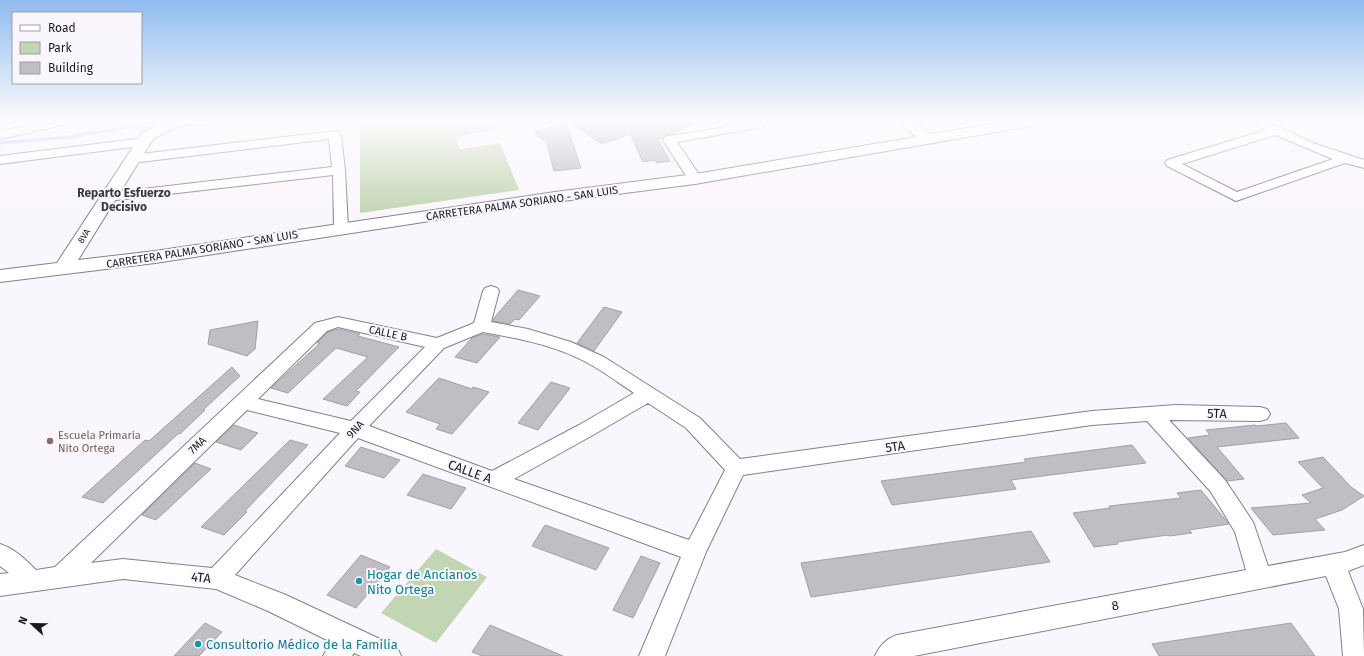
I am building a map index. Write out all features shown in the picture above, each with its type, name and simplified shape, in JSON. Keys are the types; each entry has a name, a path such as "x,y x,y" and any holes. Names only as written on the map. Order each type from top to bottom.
{"main road":[{"name":"8VA","path":"63,269 138,151"},
{"name":"CARRETERA PALMA SORIANO - SAN LUIS","path":"0,276 155,257 555,197 695,179 866,151"}],"street":[{"path":"0,160 75,151"},
{"path":"132,159 203,151"},
{"path":"336,151 339,170 341,228"},
{"path":"676,151 695,179"},
{"path":"1211,151 1171,163 1236,197 1344,159"},
{"path":"1322,151 1344,159 1364,164"},
{"path":"108,197 339,170"},
{"path":"492,291 482,326 528,335 564,346 598,361 693,423 736,468 695,552 652,656"},
{"name":"CALLE B","path":"338,322 438,344"},
{"name":"7MA","path":"61,577 321,326 338,322"},
{"name":"9NA","path":"218,579 356,429 438,344 482,326"},
{"path":"493,480 586,430 648,394"},
{"name":"CALLE A","path":"242,402 356,429 493,480 695,552"},
{"name":"5TA","path":"736,468 1092,418 1176,412 1260,414"},
{"path":"1151,414 1218,486 1245,530 1260,578"},
{"path":"0,554 14,563 32,581"},
{"path":"1347,561 1342,583 1352,609 1356,656"},
{"name":"8","path":"888,656 897,647 1347,561"},
{"name":"4TA","path":"0,585 123,569 218,579 277,603 343,647 388,656"}],"green space":[{"path":"360,151 503,151 519,190 360,213"},
{"path":"436,549 487,577 436,643 381,613"}],"building":[{"path":"549,151 575,151 581,168 554,171"},
{"path":"638,151 664,151 670,161 657,163 655,160 643,162"},
{"path":"518,290 540,296 519,320 515,319 510,324 493,321 494,318"},
{"path":"604,307 622,312 594,351 577,343"},
{"path":"258,321 255,349 247,356 208,344 210,330"},
{"path":"338,329 360,334 358,336 399,347 356,391 360,392 347,406 323,399 368,357 336,348 288,393 271,388 320,343 317,343 328,332"},
{"path":"483,334 500,337 477,363 455,357 472,338"},
{"path":"232,367 240,376 203,410 205,410 180,434 179,433 103,503 82,497 145,440 149,441"},
{"path":"439,378 472,389 473,387 489,392 452,434 436,429 440,424 406,412"},
{"path":"551,382 570,388 538,430 518,423"},
{"path":"1286,423 1299,438 1217,447 1244,479 1227,481 1188,438 1210,435 1206,430"},
{"path":"234,425 258,433 241,450 216,442"},
{"path":"290,440 308,445 224,535 201,527"},
{"path":"1132,445 1146,463 1011,480 1016,489 892,505 881,481 1026,462 1024,459"},
{"path":"361,447 400,460 384,478 345,466"},
{"path":"1323,457 1351,487 1364,496 1342,510 1315,519 1325,530 1273,535 1251,508 1311,503 1302,495 1323,488 1298,462"},
{"path":"195,463 211,469 156,520 142,515"},
{"path":"423,474 466,488 451,509 407,495"},
{"path":"1201,490 1229,524 1189,530 1192,533 1117,542 1118,544 1094,547 1073,513 1110,508 1109,506 1181,498 1177,493"},
{"path":"545,525 609,548 596,570 532,546"},
{"path":"1031,531 1050,562 811,597 801,563"},
{"name":"Hogar de Ancianos Nito Ortega","path":"361,555 390,567 356,608 327,595"},
{"path":"641,556 660,563 633,618 613,610"},
{"name":"Consultorio Médico de la Familia","path":"205,623 222,632 199,656 174,656"},
{"path":"1291,623 1315,656 1159,656 1152,644"},
{"path":"490,625 563,656 482,656 472,652"}],"place":[{"name":"Escuela Primaria Nito Ortega","path":"50,441"},
{"name":"Hogar de Ancianos Nito Ortega","path":"359,581"},
{"name":"Consultorio Médico de la Familia","path":"198,644"}],"district":[{"name":"Reparto Esfuerzo Decisivo","path":"124,200"}]}
